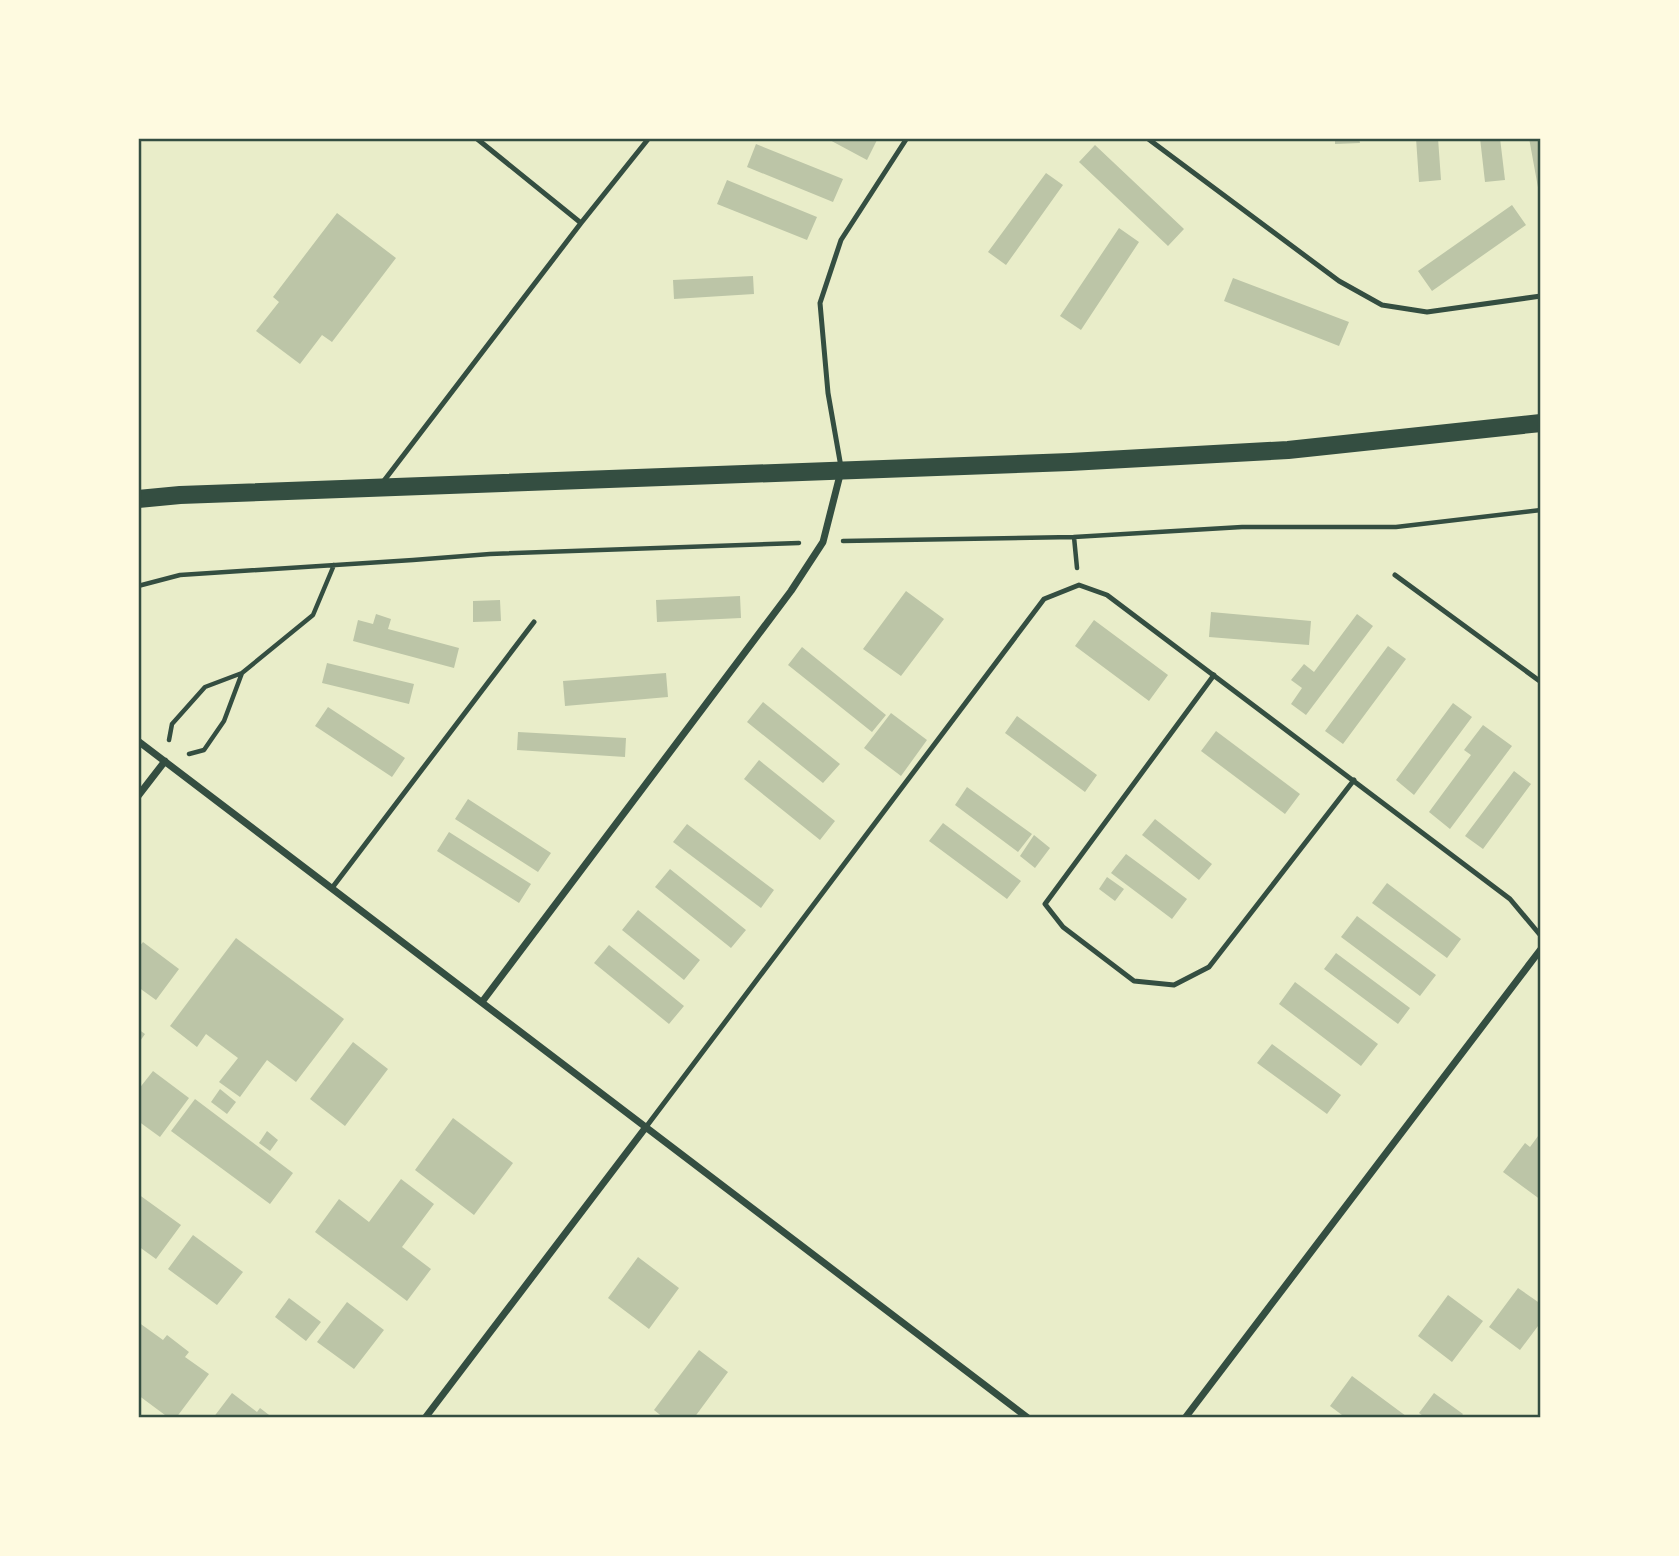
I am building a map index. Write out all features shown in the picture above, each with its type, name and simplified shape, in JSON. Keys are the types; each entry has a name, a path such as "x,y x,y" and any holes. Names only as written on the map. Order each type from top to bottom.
{"main road":[{"path":"138,499 180,495 1070,462 1289,450 1541,423"}],"street":[{"path":"482,1002 791,591 823,542 841,470"},
{"path":"138,741 1028,1418"},
{"path":"138,796 165,761"},
{"path":"1185,1418 1541,949"},
{"path":"425,1418 646,1128"}],"lane":[{"path":"476,138 581,223"},
{"path":"379,488 649,138"},
{"path":"841,470 828,393 820,303 841,240 907,138"},
{"path":"1147,138 1339,281 1382,304 1427,312 1541,296"},
{"path":"1395,575 1541,682"},
{"path":"646,1128 1044,599 1079,585 1107,595 1510,899 1541,936"},
{"path":"332,888 534,622"},
{"path":"1214,675 1045,904 1063,927 1134,981 1174,985 1209,967 1353,780"}],"path":[{"path":"1074,537 1079,585"},
{"path":"242,674 224,721 204,750 165,761 172,724 205,687 242,674 313,615 334,565"}],"building":[{"path":"826,138 878,138 867,160"},
{"path":"1335,138 1359,138 1360,143 1335,144"},
{"path":"1416,138 1438,138 1441,180 1419,182"},
{"path":"1480,138 1500,138 1505,180 1485,182"},
{"path":"1529,138 1541,138 1541,193 1539,193"},
{"path":"756,144 843,179 833,202 747,167"},
{"path":"1095,145 1184,229 1168,246 1079,162"},
{"path":"1046,173 1063,185 1006,265 988,252"},
{"path":"727,180 817,217 807,240 717,204"},
{"path":"1512,205 1526,225 1432,291 1418,271"},
{"path":"337,213 396,258 332,342 322,335 300,364 256,331 279,302 273,297"},
{"path":"1119,228 1139,242 1081,330 1060,316"},
{"path":"753,276 754,294 674,299 673,280"},
{"path":"1233,278 1349,322 1339,346 1224,301"},
{"path":"906,591 944,619 901,676 863,649"},
{"path":"740,596 741,618 657,622 656,600"},
{"path":"500,600 501,621 473,622 473,601"},
{"path":"1211,612 1311,621 1309,645 1209,637"},
{"path":"376,614 391,619 388,629 459,648 454,668 353,641 358,620 373,624"},
{"path":"1357,614 1373,626 1306,715 1291,704 1302,688 1291,680 1304,664 1314,672"},
{"path":"1094,620 1168,675 1149,701 1075,646"},
{"path":"1388,646 1406,659 1343,744 1325,731"},
{"path":"802,647 886,715 872,732 788,665"},
{"path":"327,663 414,684 409,704 322,683"},
{"path":"666,673 668,697 565,706 563,681"},
{"path":"763,702 840,764 823,783 747,722"},
{"path":"1453,703 1472,717 1414,795 1396,780"},
{"path":"328,707 405,758 392,777 315,726"},
{"path":"891,713 927,740 901,776 864,748"},
{"path":"1017,716 1097,775 1085,792 1005,733"},
{"path":"1483,725 1512,746 1450,829 1429,812 1471,755 1464,750"},
{"path":"1216,731 1300,794 1285,814 1201,751"},
{"path":"518,732 626,738 625,757 517,750"},
{"path":"759,760 835,821 820,840 744,779"},
{"path":"1514,771 1531,784 1483,849 1465,836"},
{"path":"967,787 1032,834 1018,852 955,805"},
{"path":"468,799 551,853 538,872 455,819"},
{"path":"1155,819 1212,864 1199,880 1142,835"},
{"path":"943,823 1021,881 1007,899 929,841"},
{"path":"687,824 774,890 761,908 673,842"},
{"path":"449,832 531,884 519,903 437,851"},
{"path":"1034,835 1050,848 1035,868 1020,856"},
{"path":"1126,854 1187,899 1172,919 1111,873"},
{"path":"670,869 746,930 731,948 655,887"},
{"path":"1107,877 1124,889 1115,901 1099,889"},
{"path":"1387,883 1461,939 1447,958 1372,903"},
{"path":"638,910 700,960 684,980 622,930"},
{"path":"1357,916 1436,975 1420,996 1341,937"},
{"path":"236,938 344,1019 296,1082 267,1060 240,1097 219,1082 238,1058 206,1034 197,1047 170,1026"},
{"path":"143,942 179,969 156,1000 138,987 138,948"},
{"path":"609,945 684,1006 669,1024 594,963"},
{"path":"1336,953 1410,1008 1398,1024 1324,969"},
{"path":"1295,982 1378,1044 1361,1066 1279,1004"},
{"path":"138,1029 145,1034 138,1044"},
{"path":"353,1042 388,1069 345,1126 310,1099"},
{"path":"1272,1044 1341,1095 1327,1114 1257,1063"},
{"path":"153,1071 189,1098 160,1137 138,1121 138,1090"},
{"path":"220,1089 236,1102 227,1114 211,1102"},
{"path":"195,1099 293,1173 270,1204 171,1131"},
{"path":"453,1118 513,1163 474,1215 415,1170"},
{"path":"267,1131 278,1140 270,1151 259,1143"},
{"path":"1541,1132 1541,1200 1503,1172 1525,1143 1530,1147"},
{"path":"401,1179 434,1204 402,1247 431,1269 407,1301 315,1232 339,1199 369,1222"},
{"path":"138,1194 181,1225 156,1259 138,1246"},
{"path":"193,1235 243,1272 217,1305 168,1269"},
{"path":"638,1257 679,1288 649,1329 608,1298"},
{"path":"1518,1288 1541,1304 1541,1322 1520,1350 1489,1327"},
{"path":"1448,1295 1483,1321 1452,1362 1418,1336"},
{"path":"289,1298 321,1322 306,1341 275,1317"},
{"path":"347,1302 384,1330 354,1369 317,1342"},
{"path":"138,1322 163,1340 167,1335 189,1352 185,1357 209,1374 176,1418 169,1418 138,1395"},
{"path":"699,1350 728,1372 694,1418 664,1418 654,1410"},
{"path":"1352,1376 1406,1416 1346,1418 1330,1406"},
{"path":"232,1393 257,1412 260,1408 273,1418 213,1418"},
{"path":"1434,1393 1463,1414 1460,1418 1426,1418 1419,1413"}]}
